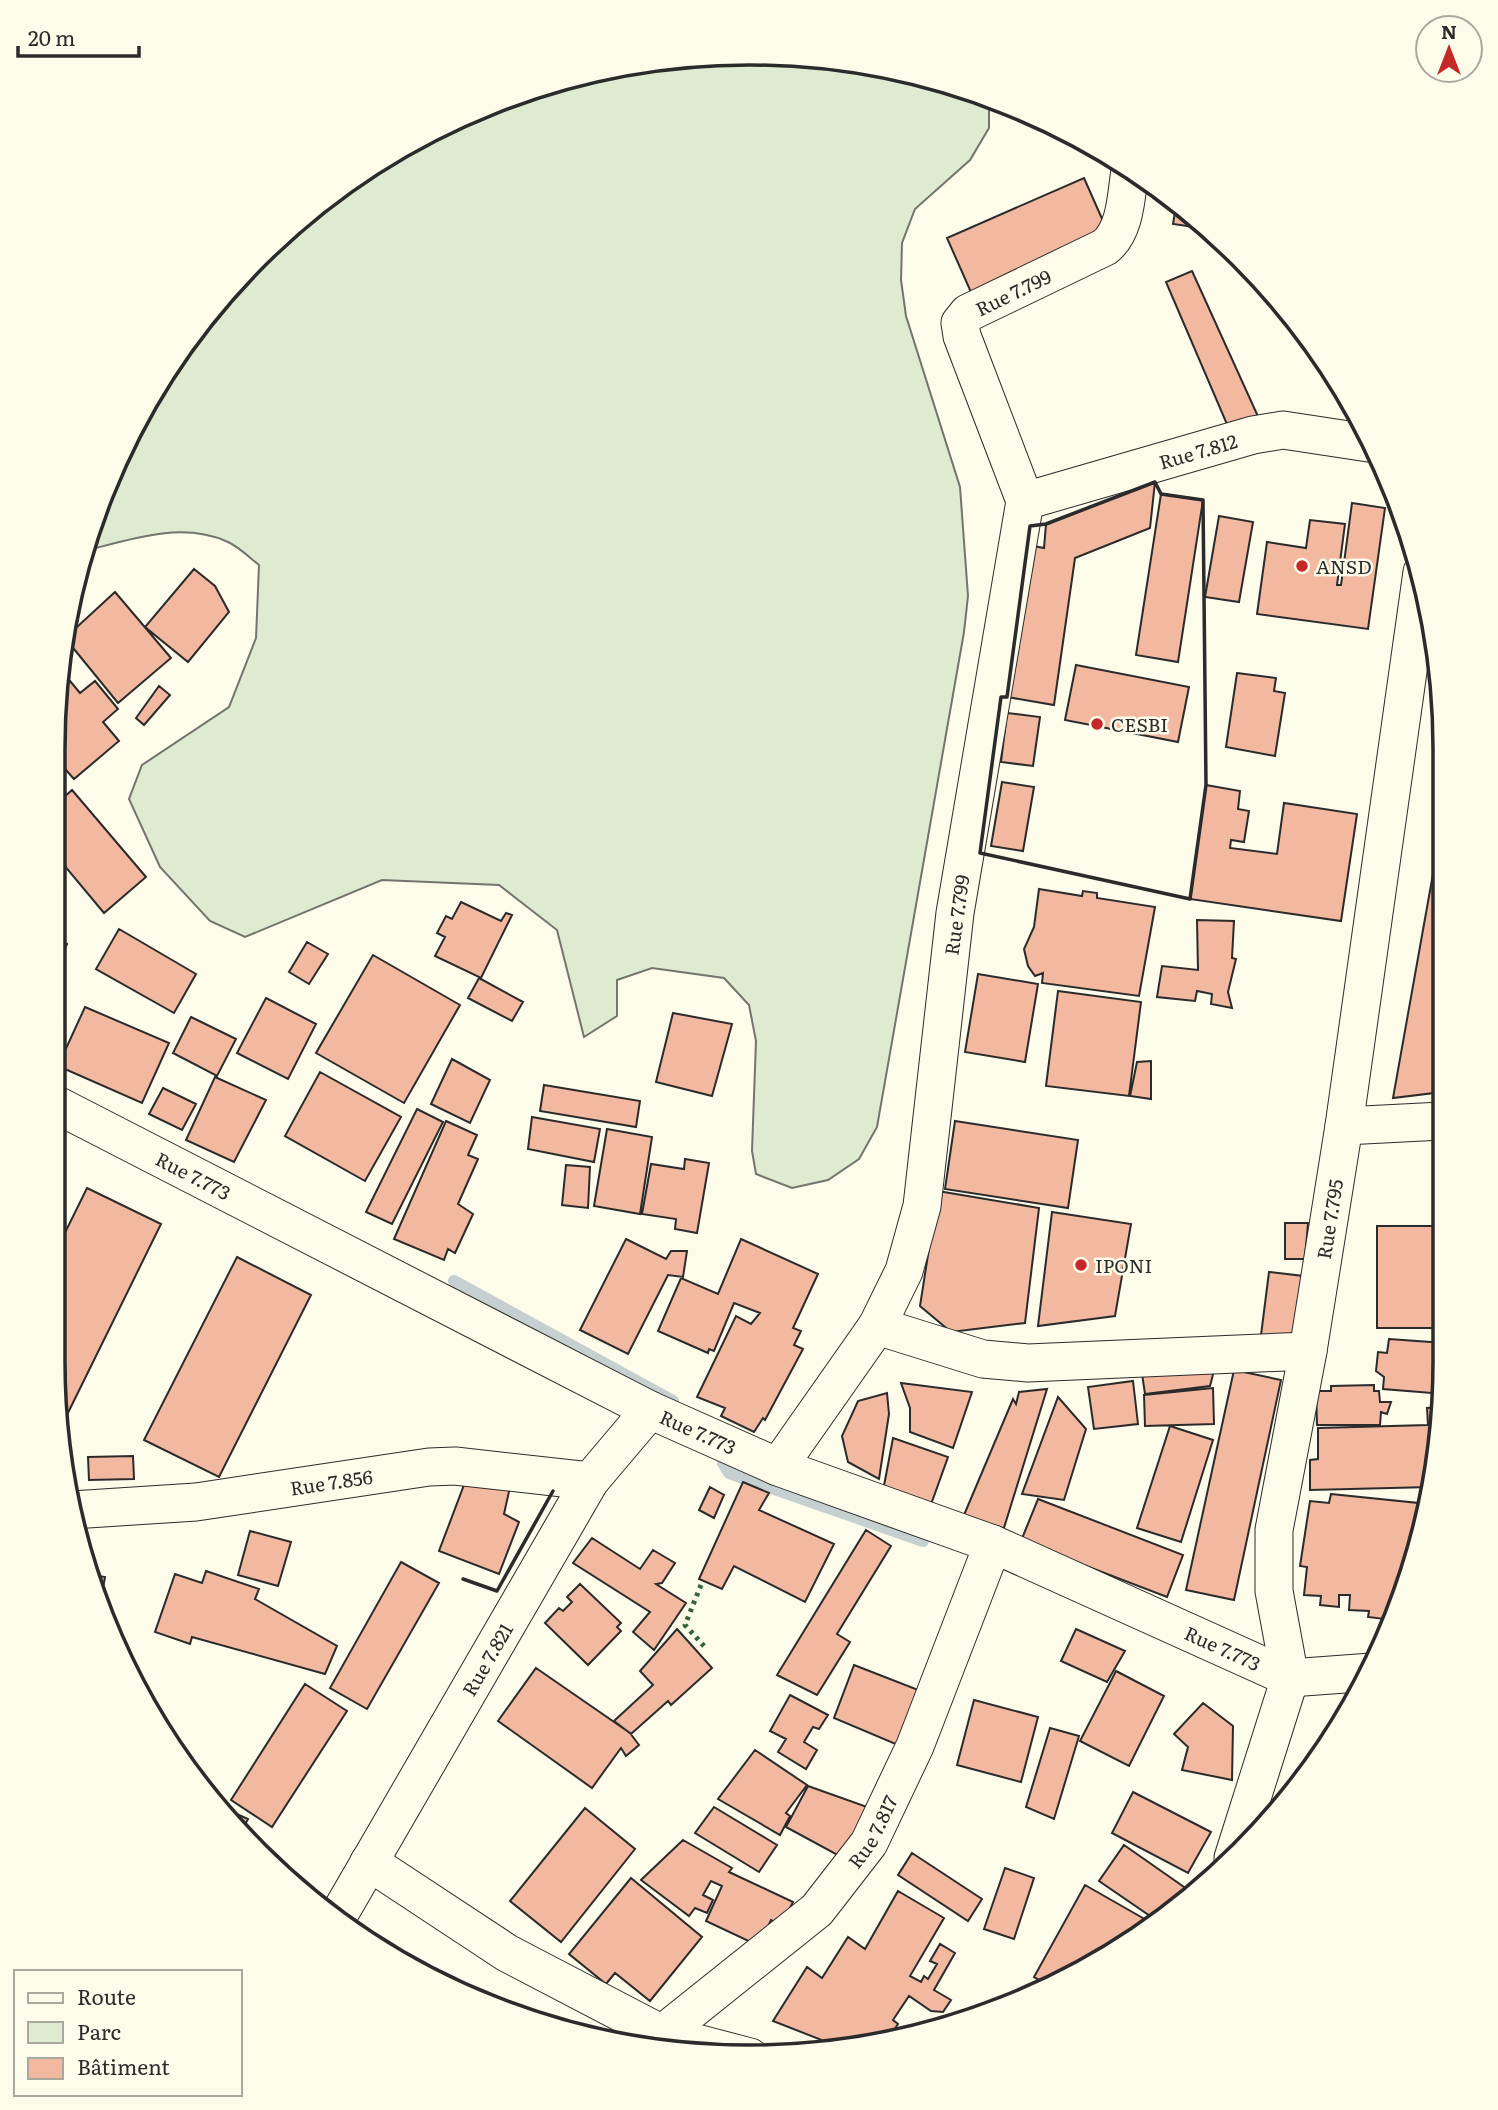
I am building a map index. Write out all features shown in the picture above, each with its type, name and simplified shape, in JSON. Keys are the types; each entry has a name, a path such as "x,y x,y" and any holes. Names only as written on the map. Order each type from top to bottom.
{"street":[{"name":"Rue 7.799","path":"778,1466 877,1326 904,1271 922,1206 955,913 1025,501 961,336 960,323 968,313 1105,247 1114,240 1119,230 1128,180"},
{"name":"Rue 7.812","path":"1025,501 1253,435 1283,430 1361,442"},
{"name":"Rue 7.795","path":"1239,1838 1290,1678 1274,1591 1274,1530 1308,1350 1325,1227 1344,1126 1417,605"},
{"name":"Rue 7.773","path":"65,1110 650,1410 778,1466 993,1544 1290,1678 1358,1673"},
{"path":"1344,1126 1433,1121"},
{"path":"877,1326 983,1359 1028,1363 1308,1350"},
{"name":"Rue 7.821","path":"341,1911 590,1481 650,1410"},
{"name":"Rue 7.856","path":"81,1509 196,1502 429,1467 455,1466 590,1481"},
{"name":"Rue 7.817","path":"662,2039 817,1910 863,1852 915,1745 993,1544"},
{"path":"369,1862 507,1953 652,2038"}],"green space":[{"path":"704,66 794,66 838,71 926,88 989,109 989,128 970,160 915,209 902,243 901,280 906,316 960,487 968,596 964,632 877,1127 859,1159 828,1180 792,1188 756,1174 752,1151 756,1041 749,1005 724,978 652,968 617,980 617,1016 584,1037 557,930 499,885 382,880 245,937 210,921 160,867 129,799 142,765 229,707 256,638 259,565 228,542 193,533 156,534 95,548 135,446 156,407 206,332 265,265 332,206 407,156 446,135 529,101 572,88 616,78"}],"building":[{"path":"1084,178 1111,239 974,299 947,238"},
{"path":"1175,213 1190,226 1173,224"},
{"path":"1192,271 1261,423 1232,436 1166,282"},
{"path":"1155,482 1150,528 1075,558 1054,705 1007,697 1028,545 1044,548 1046,524"},
{"path":"1161,494 1203,500 1178,662 1136,655"},
{"name":"ANSD","path":"1352,503 1385,508 1368,629 1257,614 1267,542 1306,548 1310,520 1345,524 1337,585 1341,585"},
{"path":"1219,516 1253,522 1239,602 1205,597"},
{"path":"194,569 215,586 229,612 188,662 145,627"},
{"path":"115,592 171,658 118,703 73,648 76,628"},
{"path":"1076,665 1189,687 1178,742 1065,720"},
{"path":"1237,673 1276,678 1274,691 1285,693 1275,756 1226,747"},
{"path":"69,680 80,693 95,681 118,709 103,722 119,741 74,779 66,770"},
{"path":"159,686 170,695 144,725 136,718"},
{"path":"1007,713 1040,717 1033,766 1001,762"},
{"path":"1002,782 1034,787 1023,851 991,846"},
{"path":"1206,785 1240,791 1238,809 1249,811 1244,842 1231,840 1230,848 1277,854 1284,803 1357,814 1341,921 1190,899"},
{"path":"72,790 146,877 104,913 65,866 65,796"},
{"path":"1433,874 1433,1093 1393,1098"},
{"path":"1039,889 1082,896 1083,891 1097,893 1097,898 1155,907 1139,996 1042,983 1043,973 1035,976 1028,966 1024,949 1034,927"},
{"path":"461,902 501,921 506,913 512,915 481,978 435,956 445,937 437,933 446,916 452,919"},
{"path":"1197,920 1234,921 1232,958 1236,959 1228,992 1232,1008 1211,1004 1212,994 1197,991 1195,1001 1157,997 1162,966 1198,970"},
{"path":"119,929 196,974 174,1013 96,969"},
{"path":"307,942 328,954 309,984 289,972"},
{"path":"373,955 460,1005 404,1103 316,1053"},
{"path":"978,974 1038,984 1025,1062 965,1052"},
{"path":"479,978 523,1002 512,1021 468,998"},
{"path":"1058,991 1141,1002 1129,1096 1046,1086"},
{"path":"266,998 316,1024 288,1079 237,1053"},
{"path":"85,1007 169,1043 142,1103 65,1069 65,1051"},
{"path":"673,1013 732,1024 712,1096 656,1082"},
{"path":"191,1017 236,1039 217,1076 173,1053"},
{"path":"452,1059 490,1080 470,1123 431,1104"},
{"path":"1151,1061 1151,1099 1130,1096 1137,1062"},
{"path":"320,1072 401,1117 365,1181 285,1136"},
{"path":"215,1077 266,1100 234,1162 186,1140"},
{"path":"544,1085 640,1101 636,1127 540,1111"},
{"path":"163,1088 196,1104 182,1130 149,1114"},
{"path":"417,1109 443,1122 392,1224 366,1212"},
{"path":"532,1117 600,1129 594,1162 528,1149"},
{"path":"446,1121 477,1135 468,1155 478,1159 458,1204 473,1214 455,1253 448,1249 444,1260 394,1239"},
{"path":"955,1121 1078,1140 1068,1208 945,1189"},
{"path":"607,1129 652,1137 640,1214 594,1206"},
{"path":"685,1159 709,1163 697,1233 675,1229 676,1219 642,1214 651,1164 684,1169"},
{"path":"566,1165 590,1167 588,1208 562,1205"},
{"path":"87,1188 161,1224 67,1415 65,1361 65,1233"},
{"path":"938,1191 1039,1208 1025,1323 951,1332 920,1306"},
{"path":"1052,1212 1131,1224 1115,1316 1038,1326"},
{"path":"1285,1223 1308,1223 1305,1259 1285,1259"},
{"path":"1377,1226 1433,1226 1433,1328 1377,1328"},
{"path":"626,1239 666,1259 671,1251 687,1251 683,1277 668,1275 628,1354 580,1330"},
{"path":"741,1239 818,1274 793,1328 801,1331 794,1345 803,1349 765,1420 763,1418 754,1432 721,1416 725,1408 697,1397 736,1316 751,1324 760,1313 734,1303 714,1351 709,1349 708,1353 658,1331 681,1278 718,1294"},
{"path":"237,1257 311,1295 219,1477 144,1440"},
{"path":"1269,1272 1303,1276 1295,1339 1261,1335"},
{"path":"1389,1339 1433,1342 1432,1393 1383,1389 1384,1377 1376,1371 1378,1352 1387,1353"},
{"path":"1217,1359 1210,1386 1145,1394 1141,1367"},
{"path":"1234,1370 1281,1380 1234,1600 1186,1590"},
{"path":"1133,1381 1138,1424 1094,1429 1088,1387"},
{"path":"901,1383 972,1392 953,1448 910,1432 910,1408"},
{"path":"1374,1385 1374,1391 1379,1391 1380,1402 1391,1402 1387,1414 1381,1412 1380,1425 1317,1425 1316,1391 1331,1391 1331,1386"},
{"path":"1213,1388 1214,1424 1145,1426 1144,1395"},
{"path":"1047,1389 1003,1531 964,1515 1013,1399 1016,1404 1019,1392"},
{"path":"887,1393 889,1414 879,1479 848,1462 842,1436 858,1401"},
{"path":"1058,1397 1086,1429 1064,1500 1022,1494"},
{"path":"1427,1408 1432,1408 1421,1487 1310,1490 1310,1460 1318,1459 1318,1428 1428,1425"},
{"path":"1170,1426 1213,1440 1181,1542 1137,1528"},
{"path":"893,1438 948,1457 929,1510 883,1491"},
{"path":"133,1456 134,1479 89,1480 88,1457"},
{"path":"467,1477 512,1478 504,1514 519,1522 499,1574 439,1551"},
{"path":"743,1482 769,1493 759,1510 834,1544 805,1602 734,1566 722,1589 699,1579"},
{"path":"710,1487 724,1495 714,1518 699,1510"},
{"path":"1331,1494 1418,1503 1397,1581 1383,1619 1368,1617 1369,1611 1349,1610 1350,1595 1339,1595 1339,1607 1320,1605 1321,1596 1304,1595 1307,1567 1300,1566 1310,1501 1329,1503"},
{"path":"1038,1499 1183,1555 1167,1597 1021,1541"},
{"path":"866,1530 891,1546 837,1634 850,1642 817,1695 777,1675"},
{"path":"250,1531 291,1542 278,1586 238,1575"},
{"path":"592,1538 640,1569 653,1550 675,1563 662,1583 656,1584 686,1603 654,1650 633,1632 650,1612 573,1563"},
{"path":"401,1562 439,1583 367,1709 330,1688"},
{"path":"206,1571 259,1589 255,1599 337,1646 325,1674 192,1637 190,1644 155,1632 175,1574 202,1583"},
{"path":"580,1584 621,1623 617,1627 621,1631 588,1665 545,1623 559,1608 563,1611 572,1602 567,1597"},
{"path":"677,1629 712,1668 671,1705 668,1701 631,1734 614,1721 653,1685 640,1671"},
{"path":"1076,1629 1125,1651 1107,1682 1061,1661"},
{"path":"854,1665 926,1693 905,1748 834,1718"},
{"path":"536,1668 630,1733 639,1745 626,1756 621,1748 592,1788 498,1721"},
{"path":"1116,1671 1164,1696 1129,1766 1080,1741"},
{"path":"305,1684 347,1711 272,1827 231,1800"},
{"path":"790,1695 828,1715 819,1729 813,1727 804,1742 817,1750 806,1769 778,1752 786,1739 770,1731"},
{"path":"974,1700 1038,1717 1021,1782 957,1765"},
{"path":"1203,1703 1233,1726 1232,1780 1182,1770 1188,1747 1174,1734"},
{"path":"1050,1728 1079,1736 1054,1819 1026,1807"},
{"path":"755,1750 807,1785 786,1813 790,1816 780,1835 718,1799"},
{"path":"808,1786 870,1808 843,1858 786,1827"},
{"path":"1133,1792 1211,1832 1188,1873 1112,1833"},
{"path":"714,1807 777,1845 759,1872 695,1833"},
{"path":"585,1808 635,1849 561,1942 510,1901"},
{"path":"237,1814 248,1819 246,1824"},
{"path":"683,1840 732,1868 729,1872 793,1902 782,1925 771,1920 759,1946 706,1921 722,1886 711,1881 703,1895 713,1900 707,1913 695,1908 689,1916 641,1880"},
{"path":"1124,1845 1185,1888 1150,1916 1099,1881"},
{"path":"912,1853 982,1899 968,1921 898,1875"},
{"path":"1005,1868 1034,1878 1014,1939 984,1929"},
{"path":"631,1878 702,1937 650,2001 615,1973 606,1984 569,1954"},
{"path":"1085,1885 1145,1919 1091,1954 1052,1975 1040,1980 1034,1977"},
{"path":"898,1891 944,1918 910,1976 921,1982 924,1976 928,1979 937,1964 930,1961 940,1944 955,1953 934,1990 951,2000 943,2012 931,2011 909,1996 893,2020 898,2024 895,2029 823,2041 773,2021 807,1967 822,1978 848,1937 865,1949"}],"waterway":[{"path":"454,1281 673,1401"},
{"path":"723,1463 729,1473 923,1541"}],"hedge":[{"path":"701,1585 685,1625 704,1646"}],"wall":[{"path":"1155,482 1161,494 1203,500 1206,785 1190,899 980,853 1001,697 1007,697 1030,526 1046,524 1155,482"},
{"path":"463,1579 497,1591 553,1491"}],"place":[{"name":"ANSD","path":"1302,566"},
{"name":"CESBI","path":"1097,724"},
{"name":"IPONI","path":"1081,1265"}]}
